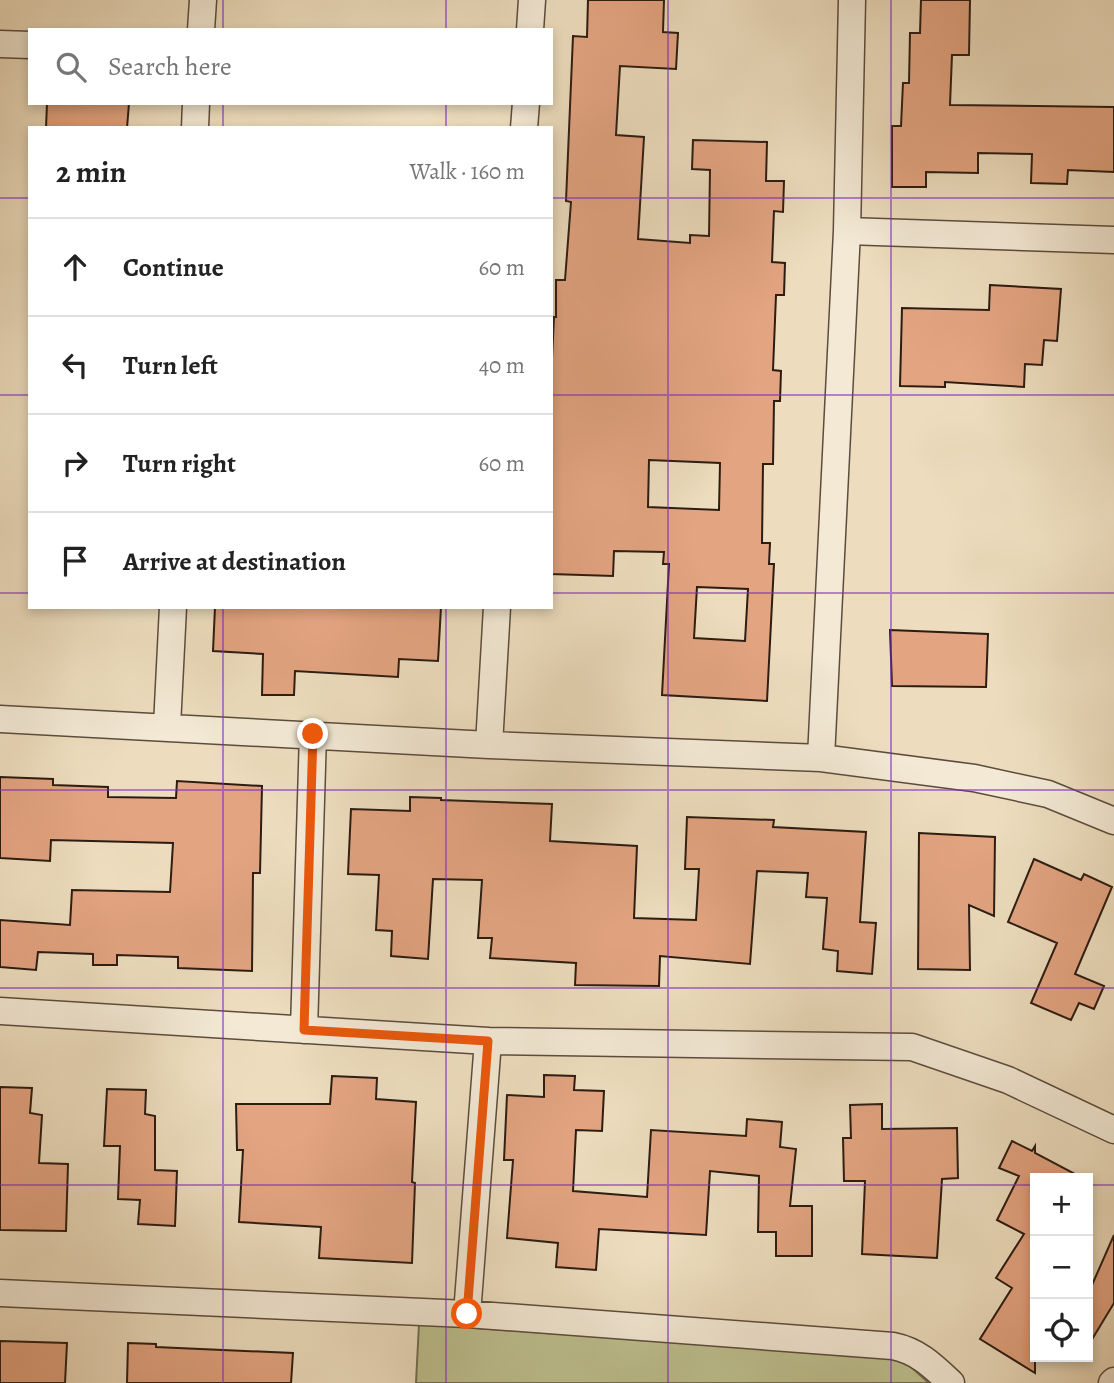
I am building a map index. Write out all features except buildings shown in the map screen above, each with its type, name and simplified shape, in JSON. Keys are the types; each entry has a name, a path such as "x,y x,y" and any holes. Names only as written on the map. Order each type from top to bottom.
{"street":[{"path":"201,28 203,0"},
{"path":"530,28 532,0"},
{"path":"821,758 847,231 852,0"},
{"path":"0,44 28,45"},
{"path":"195,126 196,105"},
{"path":"524,126 526,105"},
{"path":"847,231 1114,240"},
{"path":"167,726 173,609"},
{"path":"489,745 497,609"},
{"path":"0,719 489,745 821,758 974,778 1048,794 1114,821"},
{"path":"304,1030 313,734"},
{"path":"0,1011 488,1041 912,1047 1008,1080 1114,1130"},
{"path":"467,1314 488,1041"},
{"path":"0,1293 467,1314 893,1346 909,1349 924,1358 951,1383"}],"green space":[{"path":"419,1324 885,1357 903,1360 929,1383 416,1383"}],"route":[{"path":"313,734 304,1030 488,1041 467,1314"}]}
